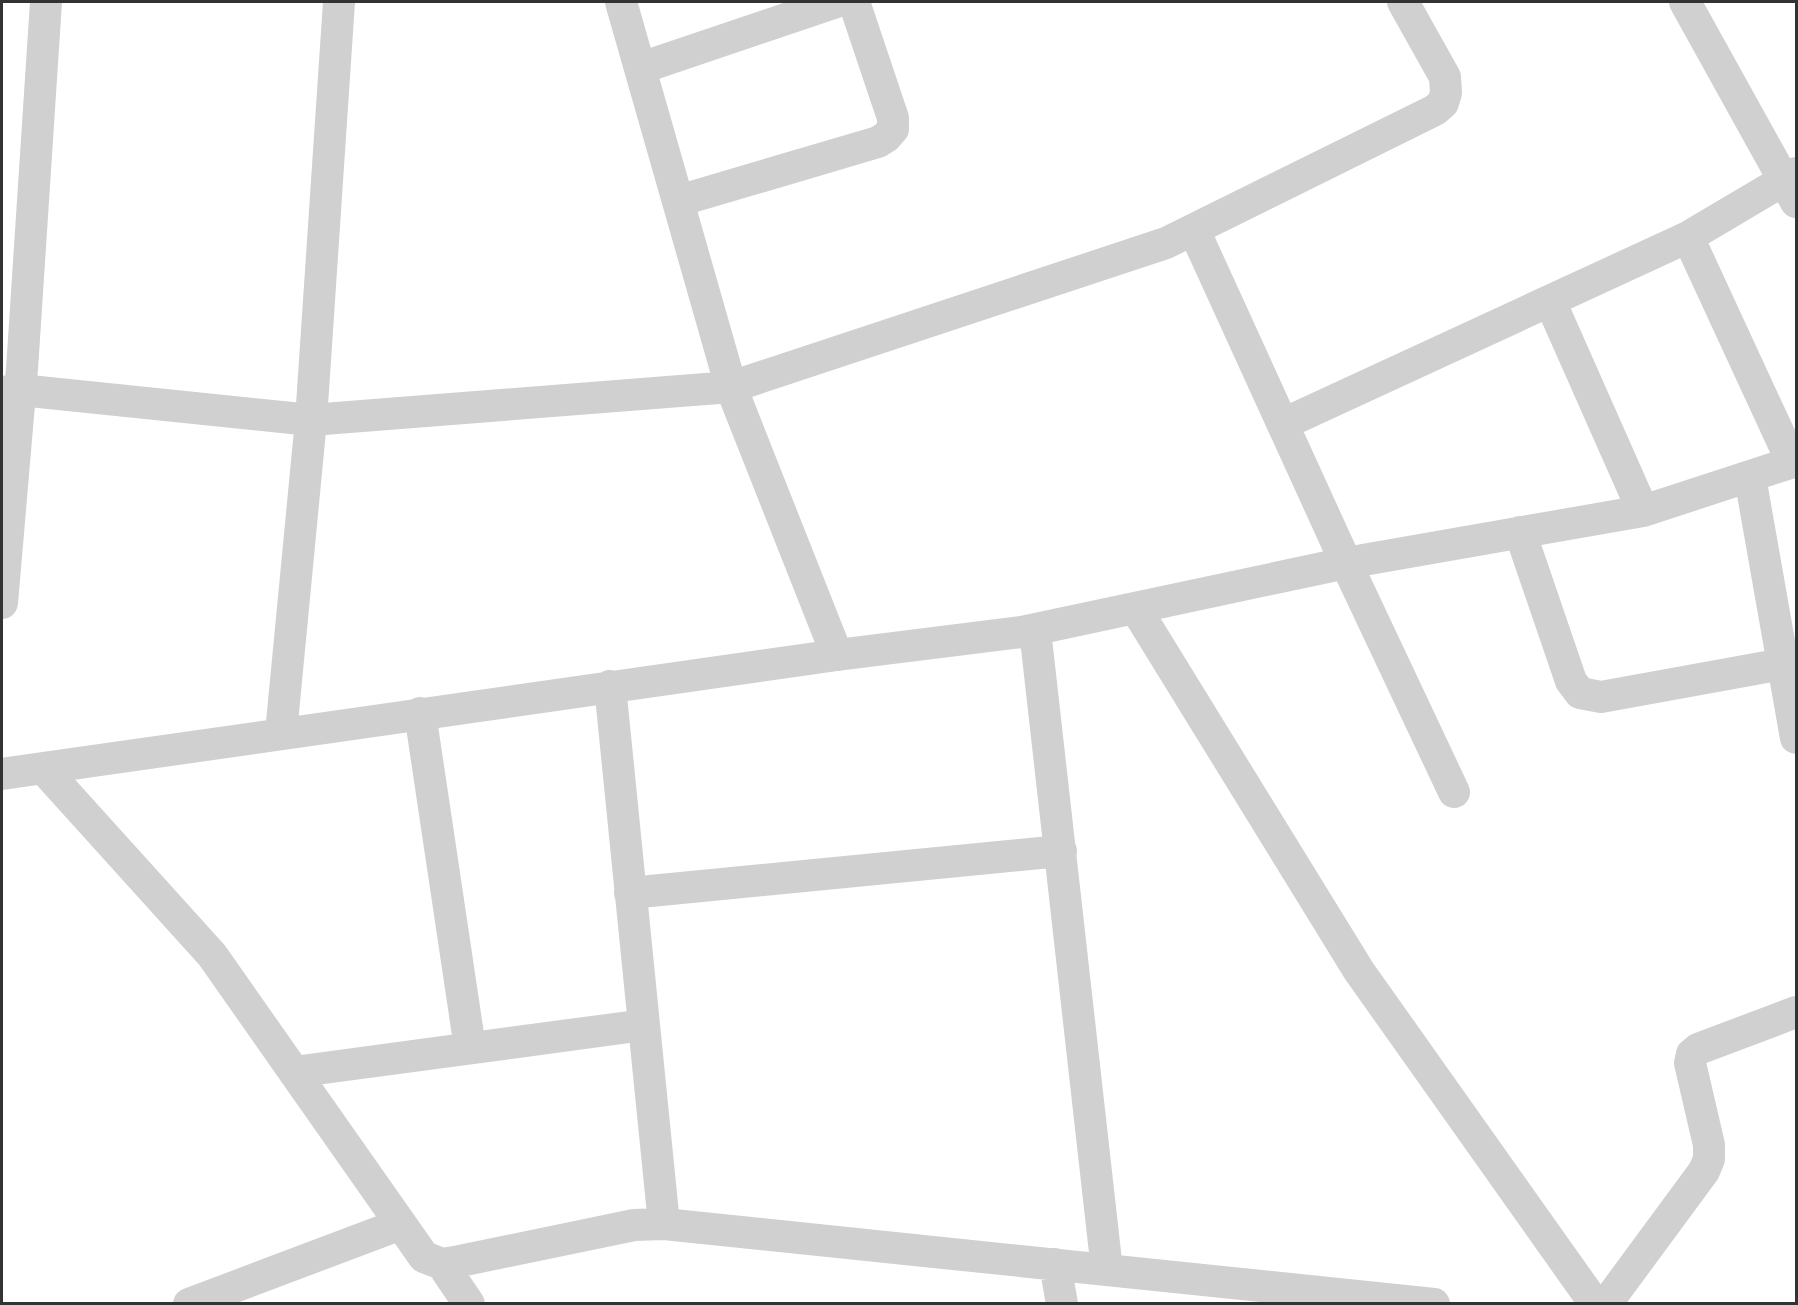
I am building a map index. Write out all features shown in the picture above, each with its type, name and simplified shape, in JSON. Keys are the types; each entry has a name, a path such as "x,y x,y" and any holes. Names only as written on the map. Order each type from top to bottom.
{"street":[{"path":"2,603 11,391 46,2"},
{"path":"281,733 311,420 339,2"},
{"path":"621,2 730,387 837,655"},
{"path":"641,68 836,2"},
{"path":"678,201 878,142 886,137 893,129 893,118 854,2"},
{"path":"11,391 311,420 730,387 1166,243 1435,110 1443,104 1446,93 1445,77 1403,2"},
{"path":"1283,424 1688,237 1793,185 1685,2"},
{"path":"1194,230 1346,563 1454,792"},
{"path":"2,774 420,713 1035,630 1346,563 1642,511 1794,461 1688,237"},
{"path":"1550,301 1642,511"},
{"path":"1750,477 1797,738"},
{"path":"1520,532 1571,681 1580,693 1602,697 1783,664"},
{"path":"1136,609 1359,971 1595,1304"},
{"path":"1035,630 1107,1270"},
{"path":"610,687 664,1224"},
{"path":"420,713 470,1048"},
{"path":"43,768 212,955 424,1257 442,1264 634,1225 664,1224 1107,1270 1268,1295 1434,1304"},
{"path":"630,893 1061,851"},
{"path":"1606,1304 1704,1171 1709,1159 1709,1145 1690,1064 1692,1054 1698,1049 1797,1012"},
{"path":"294,1071 644,1025"},
{"path":"208,1301 401,1224"},
{"path":"442,1264 469,1304"},
{"path":"1055,1264 1062,1304"}]}
